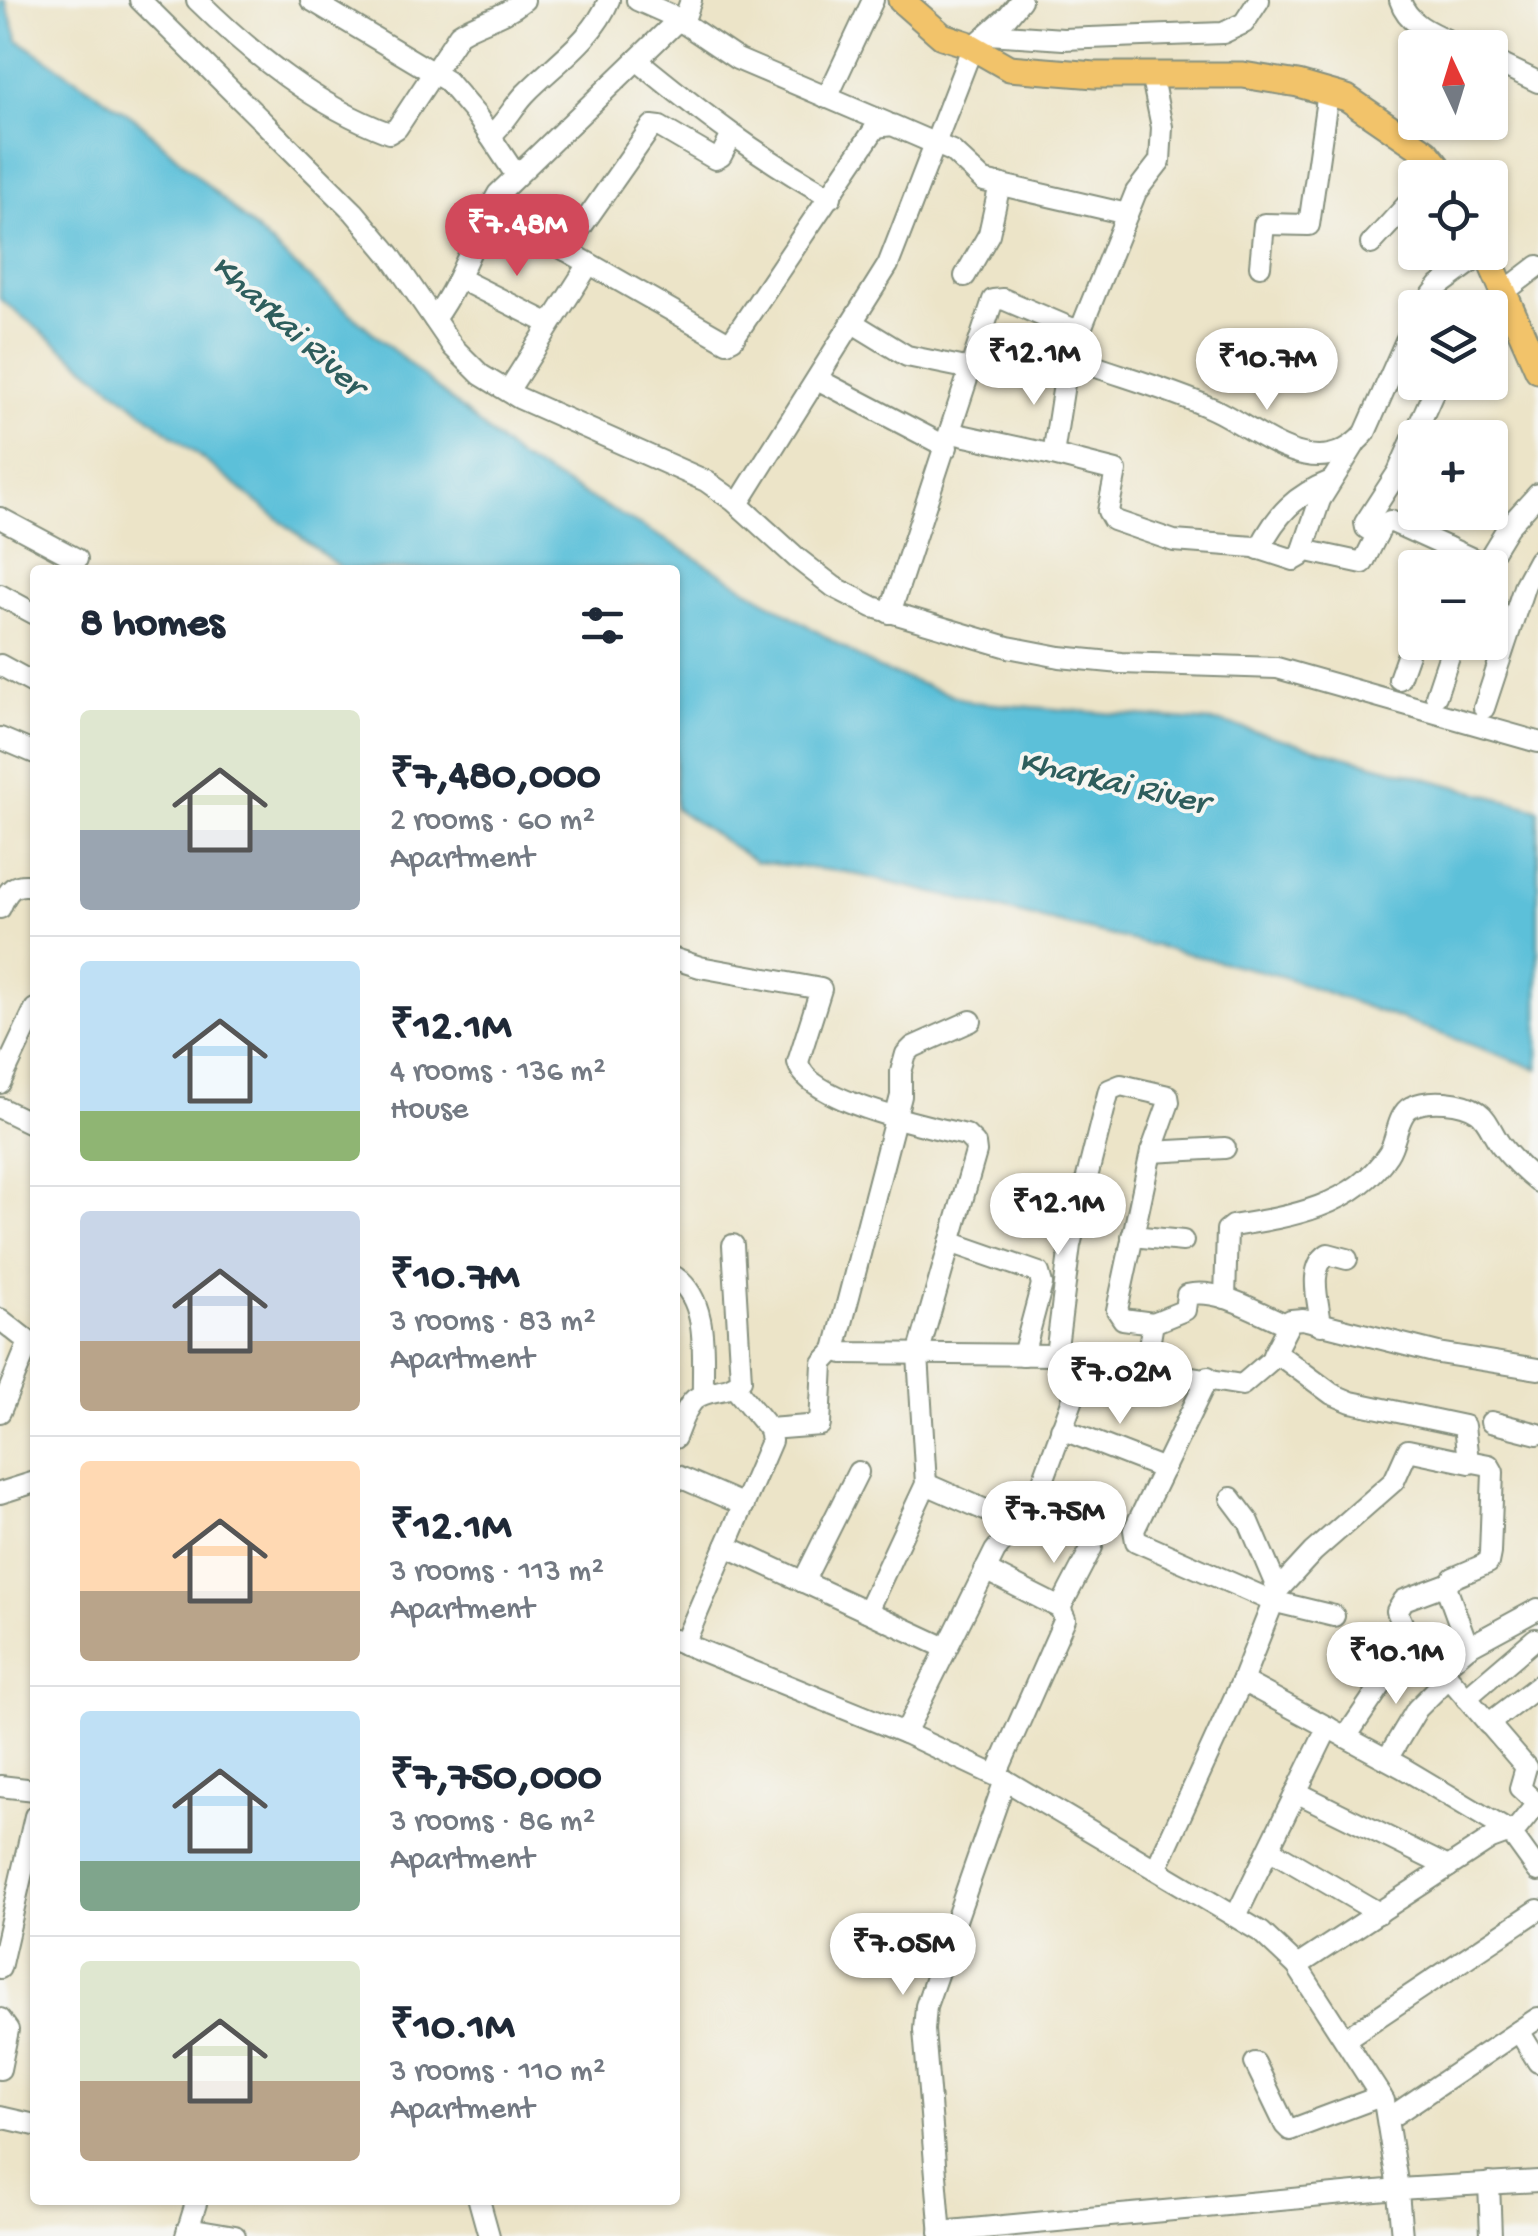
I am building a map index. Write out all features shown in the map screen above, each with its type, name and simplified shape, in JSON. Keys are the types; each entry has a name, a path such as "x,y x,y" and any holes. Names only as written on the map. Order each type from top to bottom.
{"main road":[{"path":"901,0 942,36 976,42"},
{"path":"928,0 1009,68 1028,72 1243,75 1328,92 1383,120 1426,152 1431,160"},
{"path":"1508,303 1538,370"}],"street":[{"path":"140,0 354,212 390,255 453,346 481,375 508,391 676,466 738,504 834,587 890,613 1008,647 1120,663 1277,668 1538,742"},
{"path":"197,0 275,69 385,132 397,128 459,34 500,18 524,0"},
{"path":"311,0 432,71 463,98 516,174"},
{"path":"490,136 528,92 589,35 609,0"},
{"path":"637,0 679,20 737,59 959,155 976,176 1127,214"},
{"path":"434,319 460,279 490,207 516,174 674,26 691,0"},
{"path":"828,98 873,0"},
{"path":"976,42 1222,33 1244,22 1258,0"},
{"path":"1400,0 1406,14 1427,30"},
{"path":"738,504 898,244 976,42 1015,8 1063,39"},
{"path":"636,60 732,136 831,197"},
{"path":"1508,68 1538,82"},
{"path":"1054,455 1071,358 1082,326 1143,180 1160,161 1163,144 1150,74"},
{"path":"1260,266 1264,224 1309,226 1328,92"},
{"path":"490,207 730,342 876,127 886,123"},
{"path":"565,250 652,126 715,159 721,156 732,136"},
{"path":"965,276 989,234 1000,184"},
{"path":"1371,244 1398,215"},
{"path":"508,391 589,264"},
{"path":"1508,303 1538,266"},
{"path":"1435,290 1461,270"},
{"path":"460,279 550,324"},
{"path":"890,613 996,298 1074,329 1082,326"},
{"path":"852,322 907,356 971,370"},
{"path":"1071,358 1210,407 1280,448 1317,454 1344,449 1356,442"},
{"path":"817,379 949,440 1054,455 1116,471 1108,511 1113,520 1174,541 1259,549 1294,560 1300,558 1320,500 1364,433 1398,358"},
{"path":"1378,535 1365,523 1398,472 1430,400"},
{"path":"1259,549 1274,522 1293,500 1331,481"},
{"path":"1494,550 1508,527 1538,494"},
{"path":"0,518 77,559"},
{"path":"1303,550 1363,563 1385,522 1395,522 1453,550"},
{"path":"1484,708 1524,584 1538,560"},
{"path":"0,595 30,611"},
{"path":"1399,679 1406,660"},
{"path":"1436,696 1448,660"},
{"path":"0,665 30,681"},
{"path":"0,738 30,752"},
{"path":"0,908 10,888 30,886"},
{"path":"680,961 821,988 800,1056 802,1073 871,1111 966,1134 975,1144 976,1152 918,1355 926,1484 867,1612"},
{"path":"0,1082 30,1019"},
{"path":"769,1429 820,1425 823,1363 835,1350 901,1096 906,1054 913,1047 971,1021"},
{"path":"1056,1355 1070,1245 1114,1086 1126,1085 1168,1096 1169,1102 1151,1152 1117,1310 1124,1319 1152,1323 1185,1310 1186,1295 1199,1292 1225,1298 1288,1325"},
{"path":"1225,1298 1228,1230 1318,1209 1362,1182 1386,1158 1396,1142 1402,1114 1416,1104 1458,1103 1482,1114 1500,1145 1538,1182"},
{"path":"0,1108 30,1122"},
{"path":"1151,1152 1225,1148"},
{"path":"1132,1236 1184,1241"},
{"path":"950,1242 1038,1274 1042,1284 1023,1355"},
{"path":"680,1421 692,1402 704,1394 734,1387 742,1374 733,1246"},
{"path":"1322,1324 1316,1286 1320,1260 1328,1254 1347,1259"},
{"path":"680,1281 688,1289 701,1322 704,1394"},
{"path":"835,1350 918,1355 1056,1355 1246,1384 1274,1355 1288,1325 1296,1318 1438,1353 1538,1369"},
{"path":"0,1319 30,1336"},
{"path":"1144,1368 1152,1323"},
{"path":"0,1371 30,1339"},
{"path":"0,1412 30,1342"},
{"path":"1274,1355 1285,1357 1317,1384 1351,1402 1464,1426 1470,1463"},
{"path":"905,1733 1004,1537 1040,1489 1088,1358"},
{"path":"1208,1377 1134,1530 1136,1540 1334,1616"},
{"path":"680,1640 770,1446 769,1429 734,1387"},
{"path":"1492,1422 1538,1434"},
{"path":"1060,1429 1164,1469"},
{"path":"1157,1867 1242,1681 1275,1596 1313,1552 1394,1481 1408,1450 1489,1465 1494,1472 1490,1558 1447,1584 1404,1600 1398,1607 1398,1616 1417,1652 1447,1674 1488,1724 1532,1765 1520,1788 1536,1802 1510,1832 1491,1839 1297,1966"},
{"path":"804,1582 858,1472"},
{"path":"680,1477 744,1505"},
{"path":"0,1492 30,1483"},
{"path":"926,1484 1016,1524"},
{"path":"1231,1498 1249,1522 1275,1596"},
{"path":"726,1546 946,1648"},
{"path":"1060,1608 1092,1547"},
{"path":"986,1570 1064,1613 1063,1625 1001,1778 926,2006 924,2030 940,2234 1095,2227 1398,2189 1538,2180"},
{"path":"1447,1584 1446,1592 1468,1647"},
{"path":"1387,1760 1416,1709 1468,1647 1529,1613 1537,1642 1466,1698"},
{"path":"680,1642 905,1733 1001,1778 1262,1932 1297,1966 1382,2096 1402,2236"},
{"path":"1236,1916 1296,1792 1337,1732 1417,1652"},
{"path":"1242,1681 1510,1832 1538,1871"},
{"path":"1488,1724 1538,1686"},
{"path":"0,1786 30,1789"},
{"path":"1296,1792 1448,1867"},
{"path":"0,1968 8,1897 30,1831"},
{"path":"1269,1849 1379,1913"},
{"path":"1345,2039 1538,1910"},
{"path":"1388,2119 1538,2018"},
{"path":"0,2019 8,2030 0,2069"},
{"path":"1519,2031 1538,2062"},
{"path":"1255,2063 1290,2130 1382,2096"},
{"path":"0,2117 30,2124"},
{"path":"1489,2184 1491,2236"},
{"path":"196,2205 187,2232 235,2236"},
{"path":"481,2205 490,2236"}],"water":[{"name":"Kharkai River","path":"0,0 5,0 18,40 137,120 285,257 518,458 673,544 879,669 971,702 1224,723 1538,809 1538,1069 1281,976 846,872 756,862 680,811 680,565 337,565 0,299"}]}
